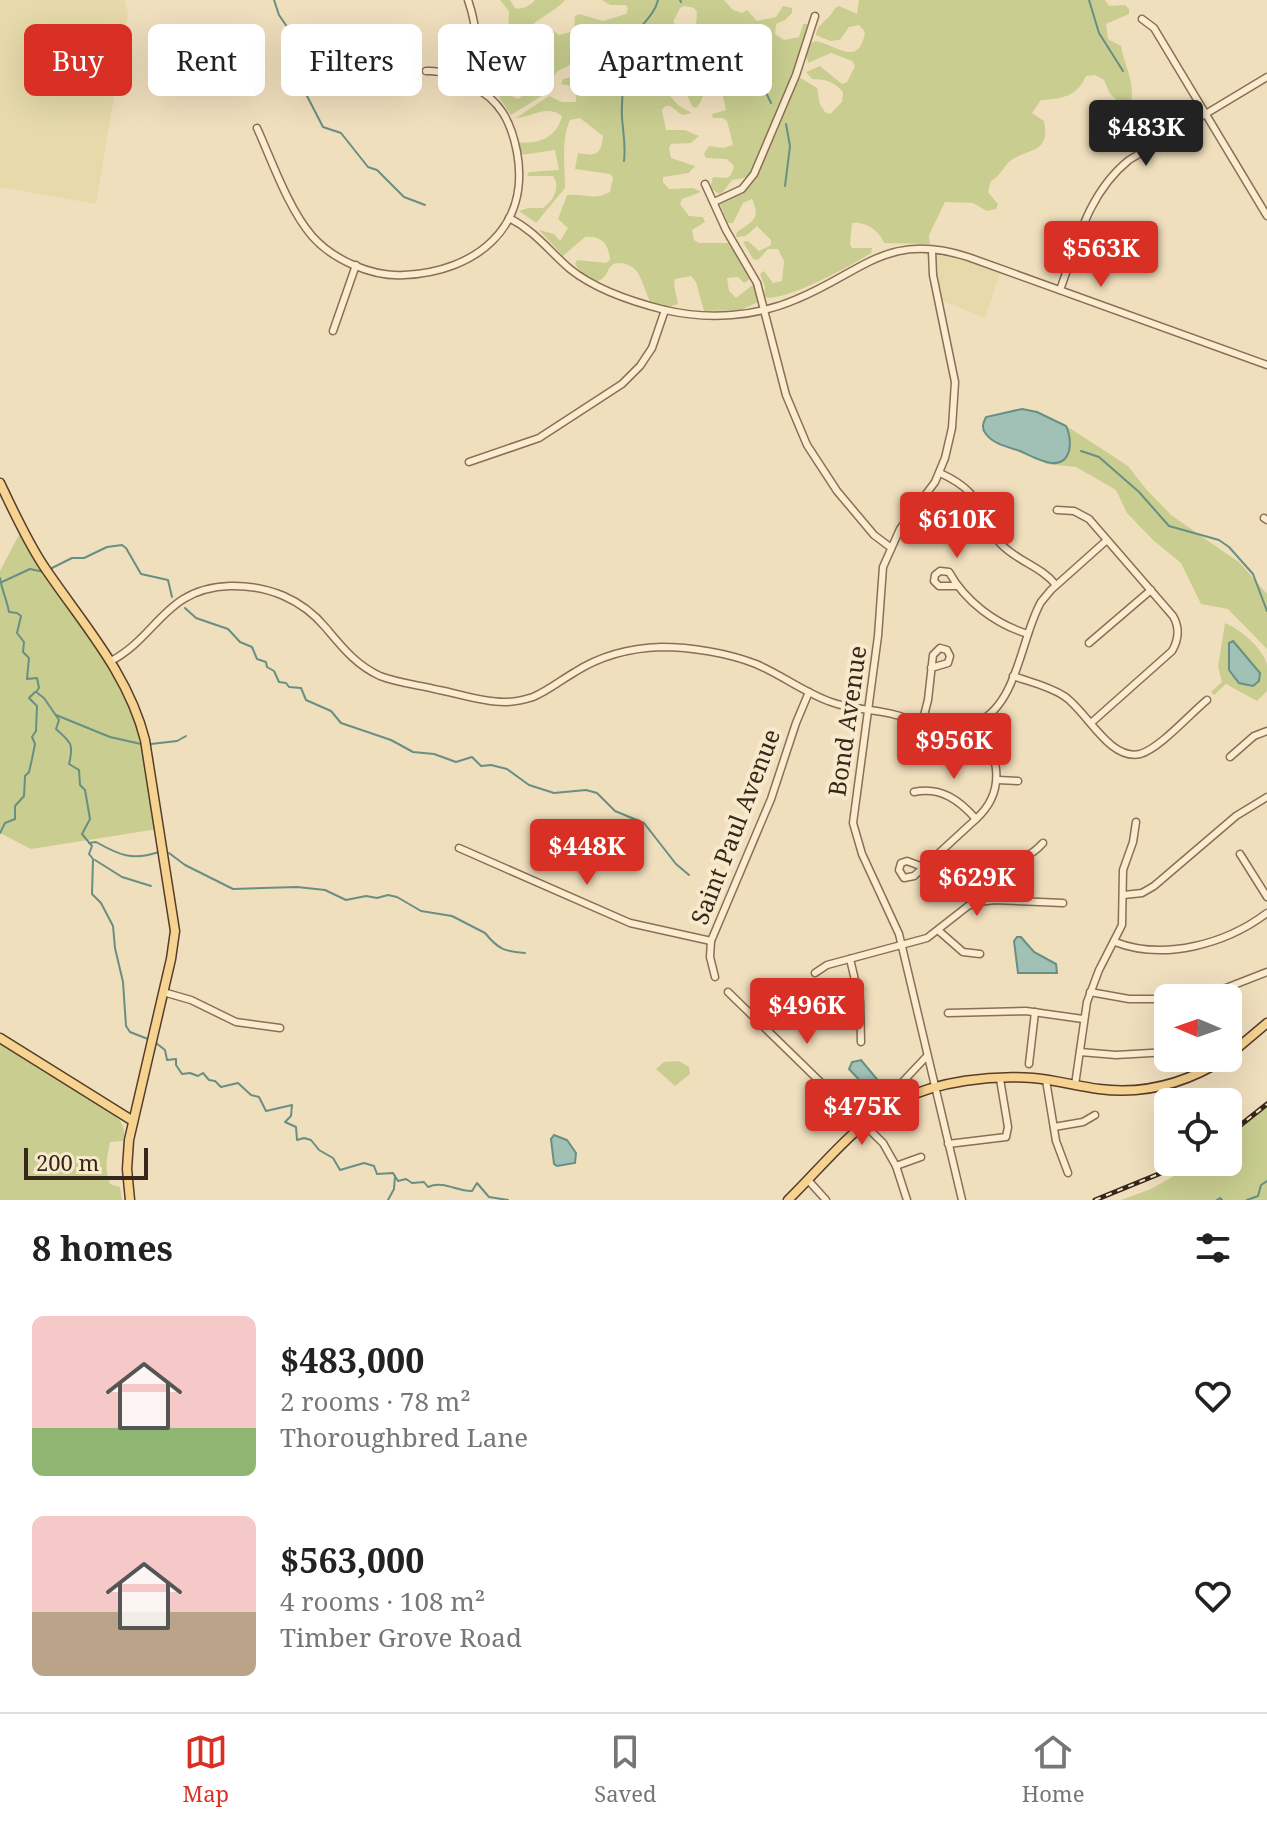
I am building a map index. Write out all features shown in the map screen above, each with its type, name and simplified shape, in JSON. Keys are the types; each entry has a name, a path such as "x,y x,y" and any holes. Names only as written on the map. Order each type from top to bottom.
{"main road":[{"path":"0,483 35,552 111,661 128,691 142,728 173,905 175,938 133,1121 127,1161 130,1200"},
{"path":"1242,1044 1267,1023"},
{"path":"0,1038 133,1121"},
{"path":"788,1200 864,1123 900,1100 934,1087 1000,1079 1046,1080 1123,1090 1159,1087 1201,1072"}],"street":[{"path":"469,0 474,24"},
{"path":"714,202 742,189 750,181 796,75 815,16"},
{"path":"1142,19 1154,28 1267,216"},
{"path":"426,71 438,72"},
{"path":"1060,290 1091,207 1106,182 1129,160 1267,77"},
{"path":"257,128 306,229 330,252 356,265 392,276 418,274 455,266 470,259 489,245 509,218 520,176 512,130 496,103 486,96"},
{"path":"705,184 726,230 757,283 786,395 807,445 837,491 874,535 890,547"},
{"path":"509,218 532,231 587,281 665,310 718,316 765,310 805,296 873,258 907,250 946,250 1267,365"},
{"name":"Bond Avenue","path":"932,251 933,275 955,391 952,428 940,473 890,547 880,586 878,636 854,829 902,945 962,1200"},
{"path":"333,331 356,265"},
{"path":"469,462 539,438 622,384 647,356 665,310"},
{"path":"940,473 969,490 1005,548 1045,574 1056,585"},
{"path":"1057,510 1084,515 1176,622 1177,642 1168,656 1091,723"},
{"path":"111,661 131,648 176,603 209,589 242,586 274,591 303,606 351,657 381,676 496,702 534,697 598,660 658,647 690,649 741,659 837,705 951,728 979,722 999,704 1041,602 1107,540"},
{"path":"956,586 999,623 1028,634"},
{"path":"1089,643 1151,590"},
{"path":"922,723 931,668"},
{"path":"1013,676 1063,695 1117,751 1138,754 1153,747 1207,700"},
{"name":"Saint Paul Avenue","path":"715,977 710,957 711,941 771,799 809,692"},
{"path":"923,867 976,819 992,799 998,780 993,749 979,722"},
{"path":"1230,757 1254,736 1267,731"},
{"path":"998,780 1018,781"},
{"path":"914,792 925,790 950,796 963,804 976,819"},
{"path":"1124,895 1142,893 1154,886 1236,816 1267,798"},
{"path":"1075,1085 1083,1019 1090,992 1122,925 1123,870 1136,822"},
{"path":"995,900 998,883 1004,873 1043,843"},
{"path":"459,848 630,923 711,941"},
{"path":"1240,854 1267,897"},
{"path":"815,973 827,965 927,938 968,906 995,900 1063,903"},
{"path":"1115,942 1132,948 1155,950 1193,945 1234,933 1267,913"},
{"path":"939,931 963,952 980,954"},
{"path":"850,959 860,1001 861,1042"},
{"path":"1236,984 1267,972"},
{"path":"163,992 191,1000 236,1022 280,1028"},
{"path":"728,992 864,1123 889,1152 907,1200"},
{"path":"1090,992 1129,999 1154,998"},
{"path":"948,1013 1035,1012 1083,1019"},
{"path":"1029,1064 1035,1012"},
{"path":"1080,1052 1116,1055 1154,1053"},
{"path":"894,1091 927,1056"},
{"path":"948,1144 1006,1137 1008,1127 1000,1079"},
{"path":"1046,1080 1058,1150 1068,1173"},
{"path":"1054,1127 1083,1122 1095,1115"},
{"path":"896,1166 921,1157"},
{"path":"808,1180 826,1200"}],"shaded area":[{"path":"0,0 125,0 126,24 24,24 24,96 114,96 96,204 0,187"},
{"path":"946,253 1000,273 985,318 941,300 936,274 935,255"}],"green space":[{"path":"500,0 510,0 518,8 526,7 535,0 565,0 534,24 508,24 509,11"},
{"path":"602,0 724,0 733,10 742,13 747,10 757,21 776,17 783,6 792,8 792,13 785,20 776,24 775,34 784,40 799,37 803,24 808,24 782,105 749,177 732,180 719,194 710,188 713,177 727,178 734,166 727,159 706,158 704,154 709,146 723,148 733,145 727,121 713,118 712,114 726,110 723,96 772,96 772,24 696,24 697,12 684,6 680,8 675,24 574,24 575,16 579,14 603,21 626,14 626,5 610,5"},
{"path":"859,0 1105,0 1109,6 1125,5 1129,14 1106,24 1108,39 1121,46 1131,81 1131,103 1121,104 1110,94 1104,80 1095,75 1086,76 1073,93 1062,98 1041,100 1032,113 1044,121 1044,140 1036,149 1009,162 991,181 988,192 998,204 996,209 987,211 973,203 945,202 929,235 930,244 884,243 871,228 852,223 852,248 872,248 871,253 802,289 764,297 765,287 760,274 764,271 773,283 782,281 784,261 778,249 768,249 758,260 753,259 743,242 748,241 759,251 771,245 771,240 757,226 746,236 736,237 737,232 754,219 756,211 752,199 743,203 733,223 728,223 720,204 747,189 776,134 799,77 817,88 825,112 830,114 842,102 843,92 836,86 826,80 812,79 806,72 820,66 842,84 847,82 855,66 852,61 831,53 808,63 806,53 815,41 846,52 858,49 865,32 859,25 849,27 840,40 830,41 816,35 835,8 839,6 857,14"},
{"path":"554,31 559,35 570,32 570,65 554,76"},
{"path":"570,78 570,86 561,84 563,79"},
{"path":"522,96 540,96 511,115 499,97 518,99"},
{"path":"549,96 562,102 576,102 576,96 670,96 692,113 682,115 670,106 662,110 666,130 685,130 699,136 691,143 671,144 671,158 695,166 689,173 663,177 663,182 669,189 693,188 701,192 682,199 680,204 689,216 703,217 705,222 692,230 694,240 699,243 729,243 752,278 744,283 738,277 727,278 729,291 736,298 754,284 760,301 741,310 704,311 696,282 691,276 675,279 678,304 669,307 650,302 638,273 626,264 614,264 600,280 584,275 575,264 577,260 606,263 610,260 608,250 600,239 585,237 563,256 539,230 554,234 560,241 568,228 558,219 567,195 604,195 610,192 613,178 610,174 575,169 578,153 599,151 603,136 580,118 570,120 565,136 565,188 536,223 519,211 543,208 553,198 556,189 553,176 527,176 529,172 559,170 555,150 521,155 518,142 546,138 556,129 562,116 545,111 516,118"},
{"path":"687,96 703,96 696,108"},
{"path":"1038,418 1062,423 1128,466 1171,515 1240,563 1267,594 1267,649 1228,609 1201,604 1181,563 1127,513 1116,490 1076,467 1047,464 1029,454"},
{"path":"21,531 112,668 137,718 158,829 31,849 0,833 0,571"},
{"path":"1225,623 1250,640 1265,659 1267,691 1257,701 1226,684 1214,695 1211,692 1222,682 1218,667"},
{"path":"0,1043 113,1112 124,1129 124,1137 123,1141 110,1142 108,1179 110,1184 120,1187 122,1200 0,1200"},
{"path":"679,1061 689,1067 690,1074 675,1086 656,1069 664,1062"},
{"path":"1267,1101 1267,1200 1121,1200 1174,1176 1242,1176 1242,1121"}],"water":[{"path":"1022,409 1037,412 1066,426 1069,451 1060,462 1040,460 997,443 984,432 986,417"},
{"path":"1233,641 1260,673 1259,681 1253,686 1239,683 1229,670 1229,643"},
{"path":"1021,937 1034,952 1056,964 1057,973 1018,973 1014,941"},
{"path":"861,1060 881,1084 874,1097 861,1104 857,1100 865,1086 849,1069 852,1062"},
{"path":"554,1135 567,1140 576,1153 575,1163 554,1164 551,1139"}],"waterway":[{"path":"274,0 279,15 290,31 306,94 323,127 341,133 368,167 377,170 404,197 425,205"},
{"path":"624,161 622,103 628,48 658,0"},
{"path":"1089,0 1099,33 1123,71"},
{"path":"768,96 771,103"},
{"path":"785,186 790,146 786,124"},
{"path":"1081,451 1099,457 1139,492 1169,526 1219,540 1229,547 1253,574 1267,611"},
{"path":"50,569 72,558 84,558 107,547 122,545 141,574 168,580 172,597"},
{"path":"2,582 30,569 44,572"},
{"path":"0,578 9,612 21,616 17,633 24,642 23,652 29,658 27,679 37,678 39,688 36,692 59,720 56,729 70,744 69,764 79,770 80,785 85,790 90,819 82,834 92,846 89,854 93,859 92,894 101,903 113,926 123,982 126,1026 130,1032 148,1039"},
{"path":"185,608 196,618 228,629 240,642 252,647 257,659 266,662 279,682 301,688 306,700 331,711 341,723 391,740 413,752 434,754 456,762 472,757 481,766 507,769 529,785 554,793 586,790 597,793 615,811 644,823 676,864 689,875"},
{"path":"0,833 5,823 15,819 15,806 24,796 25,776 29,772 35,744 32,737 36,731 37,706 29,698 35,692"},
{"path":"56,715 110,737 141,744"},
{"path":"151,744 177,741 186,736"},
{"path":"89,843 96,842 133,856 159,852"},
{"path":"169,853 185,865 233,889 297,887 325,890 346,900 366,896 397,897 421,911 452,916 485,933 502,949 525,953"},
{"path":"95,860 122,877 151,886"},
{"path":"156,1043 165,1050 167,1060 176,1059 182,1074 198,1076 203,1073 221,1087 238,1083 251,1095 259,1097 266,1111 292,1105 291,1116 285,1122 296,1127 297,1140 311,1140 319,1150 333,1158 340,1170 364,1163 374,1166 377,1174 393,1173 398,1181 424,1182 428,1187 440,1185 472,1191 477,1183 489,1197 508,1200"},
{"path":"388,1200 394,1189 395,1176"},
{"path":"1247,1200 1258,1196 1261,1185 1267,1181"},
{"path":"1217,1200 1222,1200"}],"railway":[{"path":"1242,1124 1267,1104"},
{"path":"1095,1200 1154,1176"}]}
